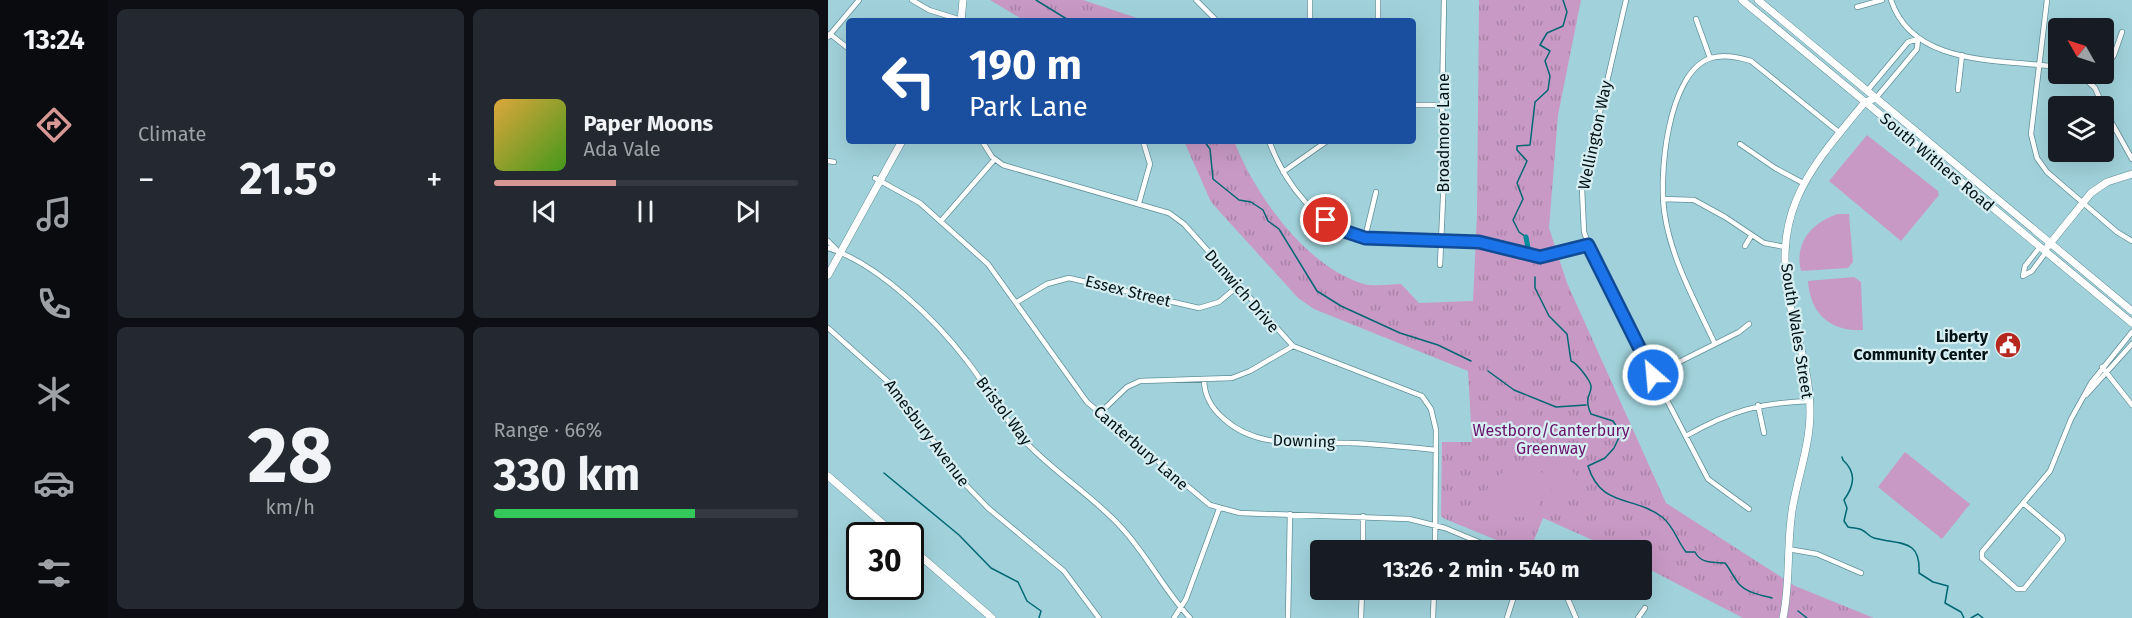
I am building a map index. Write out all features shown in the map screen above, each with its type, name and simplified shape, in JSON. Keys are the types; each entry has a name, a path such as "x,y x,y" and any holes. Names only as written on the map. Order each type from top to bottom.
{"main road":[{"path":"961,18 963,0"},
{"name":"South Withers Road","path":"1742,0 2132,323"},
{"name":"South Withers Road","path":"1758,0 2132,311"},
{"name":"South Wales Street","path":"1783,618 1793,504 1808,445 1809,401 1803,355 1785,274 1785,247 1790,215 1803,183 1865,102 1867,91"},
{"path":"1865,102 1876,98"},
{"path":"828,274 838,250 900,144"},
{"path":"2043,249 2083,201 2107,182 2132,174"},
{"path":"828,476 881,522"},
{"path":"924,560 992,618"}],"street":[{"path":"846,47 829,36 859,0"},
{"path":"912,0 929,10 952,18"},
{"path":"1197,0 1214,18"},
{"path":"1310,0 1310,18"},
{"path":"1378,0 1378,18"},
{"name":"Broadmore Lane","path":"1440,265 1443,242 1445,154 1442,105 1444,0"},
{"name":"Wellington Way","path":"1626,0 1582,189 1584,232 1588,245 1653,375 1708,479 1749,509"},
{"path":"1857,7 1882,0"},
{"path":"1891,0 1902,24 1918,39 1935,49 1962,55 2048,65"},
{"path":"2047,0 2031,134 2034,151 2047,172 2117,232 2132,241"},
{"path":"1696,19 1710,58"},
{"path":"2114,55 2122,32"},
{"path":"1867,91 1908,42 1918,39"},
{"path":"1876,98 1917,49 1918,39"},
{"path":"1958,90 1962,55"},
{"path":"1715,344 1676,258 1665,217 1663,199 1665,145 1682,84 1693,69 1710,58 1734,56 1751,61 1840,133"},
{"path":"1416,105 1442,105"},
{"path":"2114,127 2132,159"},
{"path":"941,221 994,160 984,144"},
{"path":"1139,203 1150,164 1144,144"},
{"path":"1270,144 1283,172 1302,197 1326,220 1341,230 1365,238 1496,244 1522,254 1540,257 1588,245"},
{"path":"1283,172 1323,144"},
{"path":"1740,144 1775,168 1803,183"},
{"name":"Dunwich Drive","path":"994,160 1003,165 1160,209 1180,220 1293,346 1418,392 1427,402 1434,418 1435,540"},
{"path":"828,161 834,162"},
{"name":"Canterbury Lane","path":"878,179 906,193 988,264 1082,395 1202,499 1220,509 1240,513 1409,519 1435,525 1473,540"},
{"path":"1365,238 1376,192"},
{"path":"1663,199 1694,200 1725,217 1750,236 1764,243 1785,247"},
{"path":"1745,246 1750,236"},
{"path":"828,241 838,250"},
{"name":"Bristol Way","path":"828,248 838,250 873,269 939,328 966,360 1019,434 1044,460 1120,526 1180,608 1190,618"},
{"path":"2043,249 2032,271 2023,276 2025,266 2043,249"},
{"name":"Essex Street","path":"1017,302 1047,284 1069,278 1199,308 1219,302 1238,286"},
{"path":"1653,375 1749,324"},
{"name":"Amesbury Avenue","path":"828,328 894,387 964,483 988,508 1064,571 1099,618"},
{"path":"2023,503 2062,536 2063,540 2024,589 2016,589 1982,558 1982,552 2023,503 2050,471 2071,419 2102,367 2132,332"},
{"path":"2084,397 2132,344"},
{"path":"1101,412 1122,392 1140,381 1221,379 1243,375 1293,346"},
{"path":"2102,367 2132,405"},
{"name":"Downing","path":"1204,379 1205,394 1212,407 1232,426 1253,437 1272,441 1374,444 1436,450"},
{"path":"1686,436 1719,417 1758,405 1809,401"},
{"path":"1758,405 1764,433"},
{"path":"1174,618 1186,599 1220,509"},
{"path":"1288,618 1290,514"},
{"path":"1362,540 1363,516"},
{"path":"1788,549 1817,554 1861,573"},
{"path":"1361,618 1362,600"},
{"path":"1433,618 1434,600"},
{"path":"1507,618 1513,600"},
{"path":"1568,600 1576,618"},
{"path":"1638,618 1645,608"}],"green space":[{"path":"990,0 1083,0 1137,18 1020,18"},
{"name":"Westboro/Canterbury Greenway","path":"1479,0 1581,0 1558,115 1549,228 1567,283 1666,503 1795,586 1874,618 1743,618 1652,571 1652,540 1592,540 1543,518 1534,540 1496,540 1445,519 1441,516 1442,442 1472,442 1468,371 1314,309 1298,298 1211,202 1185,144 1235,144 1255,184 1285,226 1303,246 1322,262 1343,275 1368,285 1401,284 1419,303 1473,301 1477,213"},
{"path":"1867,135 1938,191 1939,195 1901,241 1829,181"},
{"path":"1838,214 1849,214 1853,262 1848,268 1801,271 1800,251 1807,235 1820,222"},
{"path":"1854,277 1861,282 1863,330 1841,328 1824,318 1813,302 1808,281"},
{"path":"1564,450 1582,493 1557,503 1539,460"},
{"path":"1905,452 1970,504 1942,539 1878,487"},
{"path":"1531,462 1543,474 1539,513 1534,517 1493,517 1486,508 1487,489 1493,481 1511,467"}],"waterway":[{"path":"1036,0 1065,18"},
{"path":"1526,237 1519,232 1513,220 1523,199 1517,183 1527,161 1517,150 1517,146 1530,145 1535,102 1548,90 1550,76 1545,61 1550,51 1540,45 1547,33 1563,26 1567,12 1563,0"},
{"path":"1206,144 1210,149 1213,179 1239,200 1251,202 1263,210 1268,221 1279,229 1317,291 1341,306 1400,333 1438,345 1471,361"},
{"path":"1526,237 1528,248"},
{"path":"1535,277 1535,288 1549,316 1567,334 1571,361 1580,368 1590,383 1588,403 1591,414 1613,421 1621,433 1614,448 1605,458 1588,466 1601,489 1609,495 1651,510 1662,517 1670,525 1686,552 1695,552 1701,559 1708,562 1725,563 1737,582 1746,590 1772,598"},
{"path":"1488,371 1514,390 1556,407 1586,405"},
{"path":"1842,457 1852,475 1852,485 1844,500 1847,508 1844,521 1848,527 1862,530 1872,537 1912,548 1919,562 1919,573 1933,582 1948,586 1945,603 1961,612 1964,618"},
{"path":"884,473 959,535 991,568 1018,582 1027,601 1041,611 1039,618"},
{"path":"1798,611 1807,618"},
{"path":"1971,618 1978,614 1983,618"}],"place":[{"name":"Liberty Community Center","path":"2008,345"}],"route":[{"path":"1326,220 1353,236 1373,240 1479,242 1496,244 1522,254 1540,257 1588,245 1653,375"}]}
